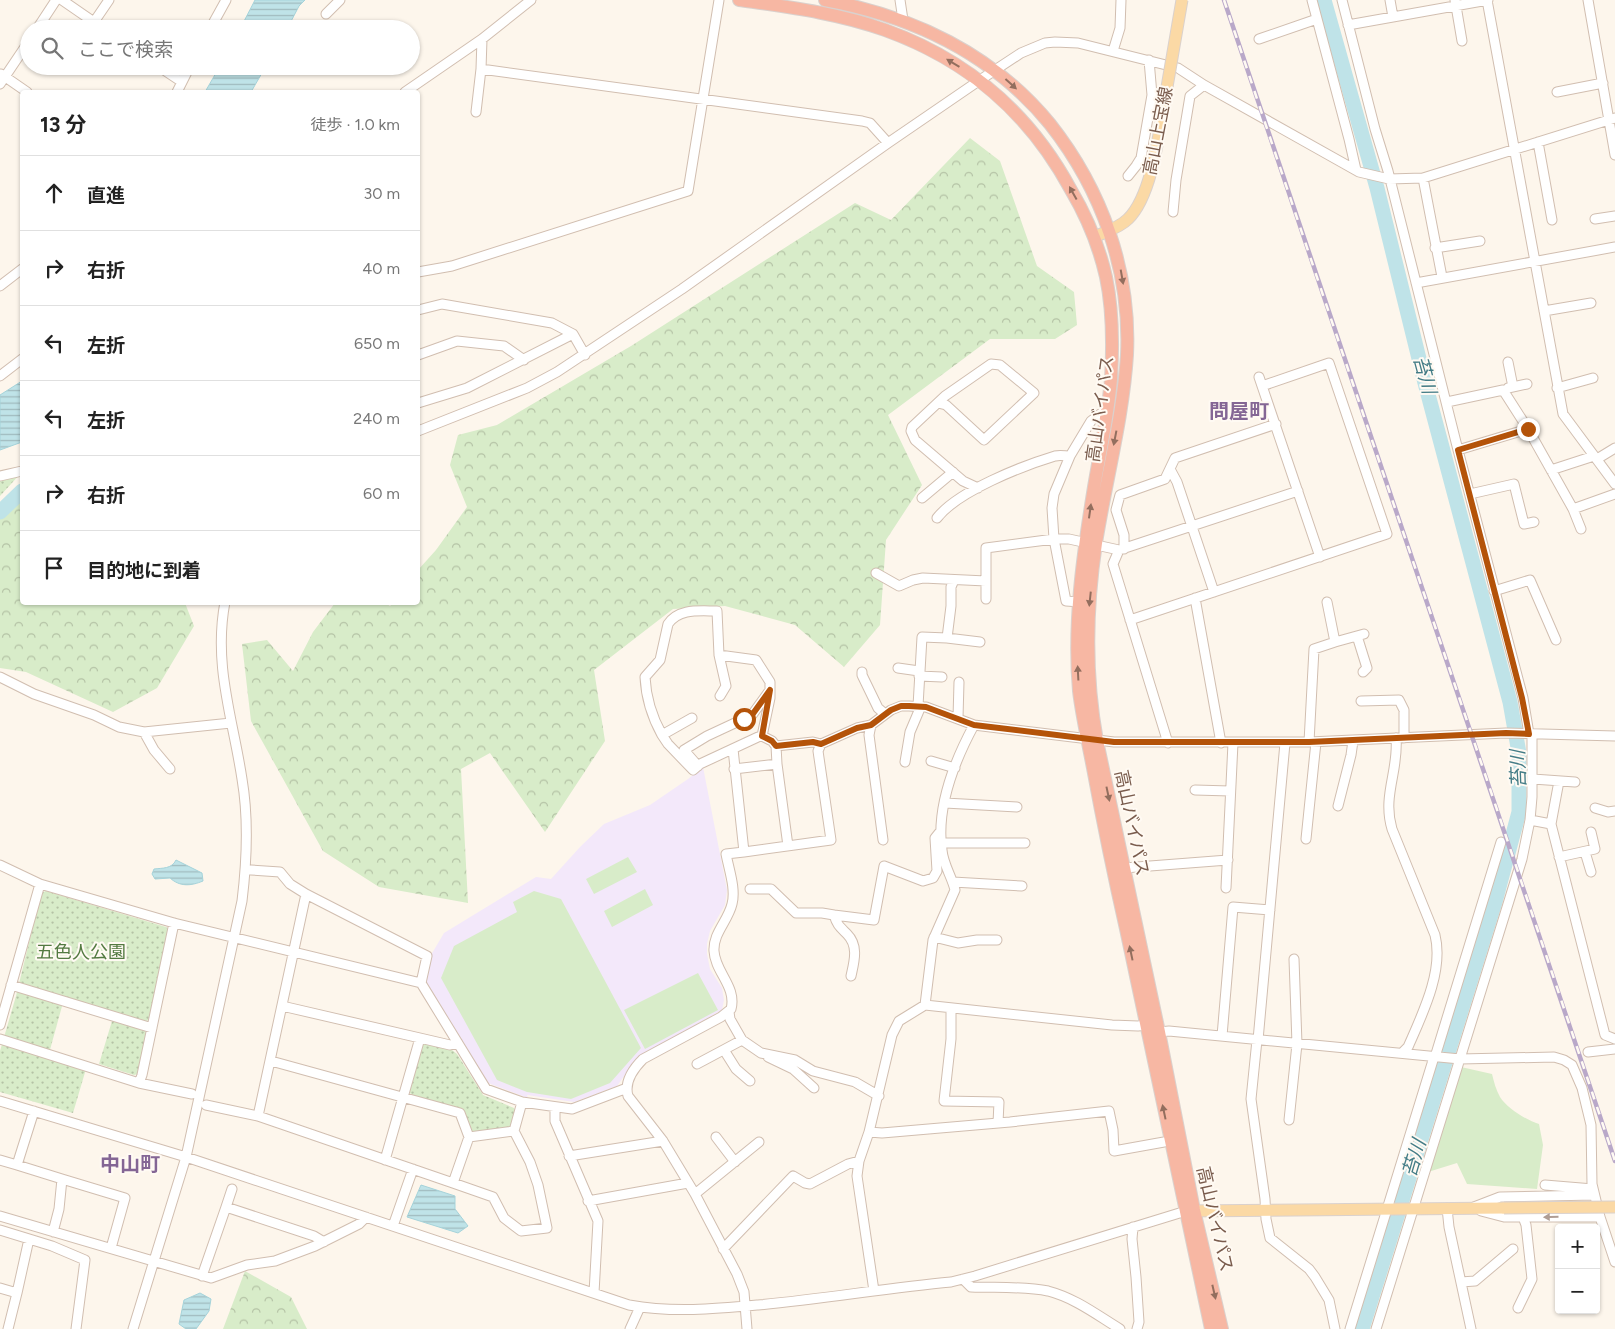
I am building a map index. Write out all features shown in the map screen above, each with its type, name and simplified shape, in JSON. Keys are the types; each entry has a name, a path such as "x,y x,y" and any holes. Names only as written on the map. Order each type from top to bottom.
{"highway":[{"name":"高山バイパス","path":"739,0 825,13 878,28 932,51 980,80 1011,107 1039,139 1066,179 1094,237 1101,258 1110,302 1112,352 1108,408 1091,544 1087,636 1092,740 1106,839 1146,1025 1190,1210 1222,1329"},
{"name":"高山バイパス","path":"825,0 868,9 903,20 941,37 994,70 1027,99 1057,134 1084,174 1109,230 1122,276 1126,302 1128,328 1127,356 1120,410 1080,602 1077,663 1079,692 1124,868 1159,1032 1211,1329"}],"main road":[{"name":"高山上宝線","path":"1094,237 1123,223 1129,218 1145,192 1167,87 1182,0"},
{"path":"1190,1210 1615,1207"}],"street":[{"path":"43,20 56,0"},
{"path":"62,0 91,20"},
{"path":"95,20 109,0"},
{"path":"215,20 226,0"},
{"path":"326,14 340,0"},
{"path":"408,90 482,39 531,0"},
{"path":"420,272 452,266 688,191 719,0"},
{"path":"900,0 903,20"},
{"path":"1113,50 1120,28 1121,0"},
{"path":"1312,0 1357,171"},
{"path":"1342,0 1522,698 1529,734 1533,779 1530,820 1522,859 1458,1059 1376,1329"},
{"path":"1390,0 1393,17"},
{"path":"1348,25 1455,3 1487,0 1563,414 1615,484"},
{"path":"1588,0 1603,84 1612,119 1615,155"},
{"path":"1455,3 1462,41"},
{"path":"1259,39 1318,19"},
{"path":"476,112 482,39"},
{"path":"420,430 527,388 558,372 721,262 994,70 1022,53 1045,43 1066,42 1113,50 1178,68 1204,85 1357,171 1387,179 1423,178 1612,119"},
{"path":"20,53 2,78 23,90"},
{"path":"1128,176 1141,158 1152,95 1149,60"},
{"path":"481,69 862,121 870,123 888,143"},
{"path":"172,75 182,82"},
{"path":"178,90 186,75"},
{"path":"1557,92 1603,84"},
{"path":"1173,212 1176,180 1190,96 1204,85"},
{"path":"1538,142 1552,220"},
{"path":"1423,178 1442,277"},
{"path":"1595,219 1615,216"},
{"path":"1435,248 1480,241"},
{"path":"1416,282 1615,247"},
{"path":"0,286 20,271"},
{"path":"1544,311 1591,303"},
{"path":"420,310 442,304 552,323 573,334 585,355"},
{"path":"420,403 467,388 573,334"},
{"path":"420,354 457,341 504,346 524,360"},
{"path":"0,376 20,361"},
{"path":"1508,362 1513,387"},
{"path":"1130,620 1387,534 1329,363 1262,386"},
{"path":"938,403 946,405 984,440 1034,393 1000,365 991,364 938,403 912,427 911,432 915,440 963,481 978,488"},
{"path":"1259,377 1320,557"},
{"path":"1557,388 1593,378"},
{"path":"1447,402 1527,384"},
{"path":"1503,390 1552,470 1581,528"},
{"path":"1080,602 1066,600 1054,538 1052,508 1054,494 1070,456 1091,422 1108,408"},
{"path":"1168,743 1113,564 1121,550 1124,535 1116,510 1120,495 1165,479 1175,458 1276,424"},
{"path":"1458,450 1528,429"},
{"path":"1552,470 1595,458 1615,448"},
{"path":"937,518 948,506 1004,475 1055,456 1070,456"},
{"path":"1170,469 1177,482 1214,592"},
{"path":"0,476 20,471"},
{"path":"922,498 953,472"},
{"path":"1470,494 1514,484 1524,524 1534,522"},
{"path":"986,599 986,548 1054,538 1070,539 1121,550 1298,491"},
{"path":"1573,509 1615,494"},
{"path":"876,574 899,586 913,580 986,581"},
{"path":"947,638 954,580"},
{"path":"1494,592 1530,580 1556,640"},
{"path":"1195,598 1221,742"},
{"path":"1327,602 1335,642"},
{"path":"133,1329 186,1157 244,887 247,825 242,778 221,659 221,624 224,605"},
{"path":"720,696 726,686 720,655 717,611 685,612 671,620 668,624 660,660 645,678 646,694 653,717 662,735 693,770 762,736"},
{"path":"1306,839 1312,742 1314,648 1360,635 1367,668 1363,672"},
{"path":"905,762 910,732 920,706 919,674 922,637 980,642"},
{"path":"720,655 756,660 770,682 762,736"},
{"path":"898,668 919,674 942,677"},
{"path":"862,672 878,708 885,714"},
{"path":"0,677 34,694 94,715 119,727 144,732 231,723"},
{"path":"958,718 959,682"},
{"path":"698,766 684,750 707,736 752,715 770,690"},
{"path":"1361,701 1399,700 1404,710 1388,797 1388,814 1392,829 1434,935 1438,951 1437,964 1427,1001 1408,1047 1402,1053"},
{"path":"776,746 813,742 821,744 857,728 871,725 885,714 901,706 920,706 940,711 974,725 1092,740 1232,743 1312,742 1506,733 1615,736"},
{"path":"662,735 692,718"},
{"path":"871,725 868,735 883,840"},
{"path":"750,889 772,889 796,912 822,912 874,920 884,866 923,881 933,878 936,871 935,838 939,833 945,803 962,747 974,725"},
{"path":"144,732 154,750 170,768"},
{"path":"762,736 772,741 776,746 788,846"},
{"path":"1338,806 1353,740"},
{"path":"1285,742 1251,1098 1270,1238 1309,1269 1322,1286 1328,1300 1335,1329"},
{"path":"1226,888 1232,743"},
{"path":"814,1088 793,1069 761,1053 742,1040 730,1019 729,1012 732,1000 730,988 717,964 714,948 718,932 732,904 733,892 726,854 831,840 818,751 821,744"},
{"path":"733,749 744,852"},
{"path":"930,761 955,768"},
{"path":"734,769 777,764"},
{"path":"1533,779 1575,782"},
{"path":"1559,781 1551,824 1605,1035 1615,1040"},
{"path":"1195,790 1230,791"},
{"path":"945,803 1017,807"},
{"path":"1595,808 1608,812 1615,811"},
{"path":"1530,820 1551,824"},
{"path":"1559,857 1595,849 1591,832"},
{"path":"925,1005 934,937 955,890 942,853 939,833"},
{"path":"1350,1329 1501,842"},
{"path":"942,843 1025,843"},
{"path":"1584,852 1591,872"},
{"path":"1124,868 1228,860"},
{"path":"0,865 40,884 174,923 421,983"},
{"path":"251,870 280,872 290,884 306,894 427,956 421,983 486,1089 522,1102 572,1108 627,1088"},
{"path":"953,882 1022,886"},
{"path":"0,1025 40,884"},
{"path":"258,1116 306,894"},
{"path":"1222,1036 1233,907 1270,910"},
{"path":"834,915 838,926 849,936 854,947 855,954 851,976"},
{"path":"139,1082 174,923"},
{"path":"934,937 958,943 977,940 997,940"},
{"path":"1289,1120 1297,1044 1294,959"},
{"path":"12,985 152,1028"},
{"path":"874,1291 857,1176 858,1161 869,1132 896,1025 903,1018 925,1005 1112,1025 1146,1025"},
{"path":"282,1006 450,1045 458,1043"},
{"path":"951,1008 951,1039 944,1101 999,1102 998,1123"},
{"path":"729,1012 643,1059 630,1077 627,1088 628,1096 662,1141 695,1194 724,1249 744,1292 747,1329"},
{"path":"1159,1032 1168,1031 1458,1059 1554,1057 1564,1060 1572,1065 1582,1088 1592,1139 1591,1176 1594,1192 1615,1262"},
{"path":"386,1160 420,1038"},
{"path":"0,1039 139,1082 192,1094"},
{"path":"697,1064 742,1040"},
{"path":"1588,1052 1615,1049"},
{"path":"724,1050 736,1069 750,1081"},
{"path":"761,1053 795,1060 813,1071 855,1082 879,1096"},
{"path":"270,1061 460,1112 470,1137 453,1183"},
{"path":"0,1101 186,1157 640,1307 690,1311 964,1279 1190,1210"},
{"path":"206,1105 258,1116 493,1197 504,1218 520,1231 547,1228 538,1186 514,1131 522,1102"},
{"path":"555,1107 555,1121 598,1221 594,1293"},
{"path":"17,1165 34,1111"},
{"path":"869,1132 882,1133 998,1123 1109,1111 1113,1130 1114,1151 1164,1142"},
{"path":"470,1137 514,1131"},
{"path":"716,1137 735,1162"},
{"path":"569,1156 662,1141"},
{"path":"695,1194 760,1142"},
{"path":"0,1160 125,1198 110,1248"},
{"path":"724,1249 792,1176 810,1184 848,1164 858,1161"},
{"path":"393,1226 413,1170"},
{"path":"54,1232 59,1209 62,1179"},
{"path":"588,1200 688,1183"},
{"path":"1545,1185 1594,1192"},
{"path":"202,1276 232,1189"},
{"path":"1471,1208 1500,1197 1594,1192"},
{"path":"226,1207 314,1236 324,1242"},
{"path":"1446,1208 1471,1329"},
{"path":"1471,1208 1504,1218 1600,1216"},
{"path":"0,1216 211,1278 247,1265 275,1261 324,1242 359,1224 366,1217"},
{"path":"1518,1308 1532,1279 1526,1225 1523,1217"},
{"path":"1133,1227 1132,1239 1139,1322 1137,1329"},
{"path":"0,1230 52,1246 85,1260 76,1329"},
{"path":"8,1329 29,1239"},
{"path":"1461,1282 1474,1281 1513,1249"},
{"path":"964,1279 971,1287 1034,1289 1056,1294 1085,1306 1120,1329"},
{"path":"0,1288 17,1294"},
{"path":"630,1329 640,1307"}],"shaded area":[{"path":"703,767 727,890 725,905 710,931 707,944 710,969 722,988 724,1000 722,1010 637,1058 617,1086 574,1102 527,1095 528,1098 488,1083 426,981 431,955 444,933 536,877 551,879 604,824 650,805"}],"green space":[{"path":"970,138 1000,161 1037,266 1074,292 1077,325 1055,339 990,339 888,415 922,485 886,540 880,625 844,667 795,625 725,606 673,609 594,670 605,741 545,832 490,753 461,769 468,903 379,887 323,851 251,721 242,644 267,640 293,671 313,632 333,605 420,605 420,568 436,550 467,507 450,465 458,435 497,425 631,346 855,203 891,220"},
{"path":"20,472 0,496 0,476"},
{"path":"20,491 20,605 186,605 194,626 157,688 113,712 26,672 0,668 0,507"},
{"path":"628,857 637,872 594,894 586,879"},
{"path":"645,889 653,905 612,927 604,911"},
{"name":"五色人公園","path":"46,891 168,929 149,1020 146,1021 64,999 48,1057 86,1069 73,1113 0,1092 0,1051 16,996 41,893"},
{"path":"534,891 561,899 641,1048 610,1083 571,1099 527,1092 497,1080 441,978 454,946 517,912 513,902"},
{"path":"698,973 718,1010 645,1049 624,1010"},
{"path":"112,1021 145,1030 138,1074 134,1075 99,1064"},
{"path":"425,1043 452,1050 457,1054 483,1095 514,1108 516,1111 512,1125 509,1128 474,1133 462,1109 412,1095 409,1092 421,1045"},
{"path":"1461,1067 1492,1074 1497,1092 1503,1101 1517,1113 1539,1124 1543,1145 1537,1189 1467,1184 1457,1163 1428,1172"},
{"path":"245,1271 291,1297 307,1329 223,1329"}],"water":[{"path":"255,0 305,0 299,6 292,20 245,20"},
{"path":"215,75 261,75 252,90 206,90"},
{"path":"20,382 20,443 0,450 0,395"},
{"path":"176,860 202,873 203,881 186,885 170,878 155,879 152,874 154,869 169,867"},
{"path":"421,1185 455,1196 455,1209 468,1226 458,1233 407,1217"},
{"path":"200,1293 211,1299 209,1311 196,1329 186,1329 179,1324 184,1300"}],"waterway":[{"name":"苔川","path":"1324,0 1377,188 1425,383 1510,702 1519,753 1519,812 1495,902 1362,1329"},
{"path":"0,512 20,493"}],"railway":[{"path":"1224,0 1615,1161"}],"district":[{"name":"問屋町","path":"1239,411"},
{"name":"中山町","path":"130,1164"}],"route":[{"path":"744,719 752,715 770,690 762,736 772,741 776,746 813,742 821,744 857,728 871,725 891,710 901,706 926,707 974,725 1114,742 1221,742 1239,744 1506,733 1529,734 1522,698 1458,450 1528,429"}]}
